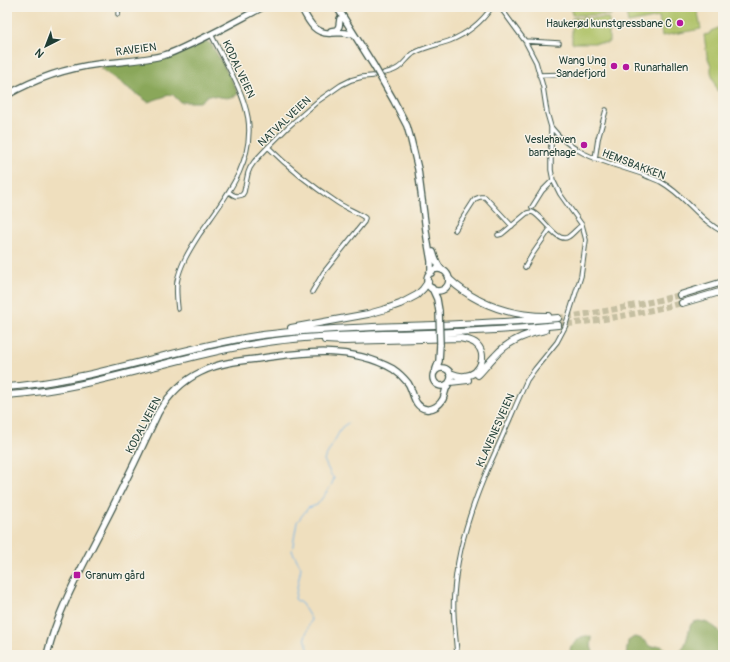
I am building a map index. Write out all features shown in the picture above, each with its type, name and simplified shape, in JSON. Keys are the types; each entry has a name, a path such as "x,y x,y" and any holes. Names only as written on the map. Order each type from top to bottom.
{"highway":[{"path":"7,387 47,383 78,377 213,344 256,336 314,330 496,323 557,317 521,314 502,310 480,301 449,279"},
{"path":"256,336 261,332 368,314 386,309 417,295 428,282"},
{"path":"680,295 723,282"},
{"path":"682,303 723,291"},
{"path":"7,396 70,387 214,352 280,340 558,327 527,334 515,340 494,356 476,376 470,379 449,383"},
{"path":"280,340 286,342 315,340 344,341 454,338 466,339 474,342 482,353 482,361 479,368 473,374 465,376 456,375 448,371"}],"main road":[{"name":"RAVEIEN","path":"7,95 57,73 90,65 140,60 176,51 263,7"},
{"path":"301,7 310,24 318,31 330,34 342,32 350,34"},
{"path":"304,7 312,22 321,30 337,30 340,19"},
{"path":"333,7 383,83"},
{"path":"337,7 374,66 400,112 412,140 418,169 431,261 431,273"},
{"path":"424,213 435,259 439,267 447,274 449,279 448,284 443,290 441,299 440,361 433,373 432,378 435,385 439,389 439,404"},
{"path":"440,311 437,299 428,282 428,277 436,270 442,270"},
{"path":"431,288 443,290"},
{"path":"439,404 443,399 451,377 443,360 440,344"},
{"name":"KODALVEIEN","path":"47,655 54,630 74,583 114,505 158,413 173,392 189,378 206,369 228,363 295,353 343,353 362,357 397,372 408,383 416,403 421,407 430,409 439,404"},
{"path":"436,370 441,368 448,371"},
{"path":"435,385 442,387 449,383"}],"street":[{"path":"118,14 119,7"},
{"path":"384,73 391,72 398,68 412,54 449,41 466,32 481,21 492,7"},
{"name":"KLAVENESVEIEN","path":"457,655 454,621 454,597 458,560 466,527 477,494 527,380 557,342 565,327 581,276 586,240 582,225 560,194 553,180 551,170 551,127 536,62 525,41 500,7"},
{"name":"KODALVEIEN","path":"178,309 177,282 182,266 190,250 229,192 239,174 246,156 249,136 248,118 244,101 212,34"},
{"path":"525,41 559,43"},
{"path":"539,75 582,74"},
{"name":"NATVALVEIEN","path":"229,192 234,196 242,195 248,173 254,162 306,110 341,85 351,80 373,76"},
{"name":"HEMSBAKKEN","path":"595,159 598,139 606,110"},
{"name":"HEMSBAKKEN","path":"551,127 557,135 570,146 585,155 662,182 714,227 723,232"},
{"path":"268,147 314,187 340,204 366,218 324,272 312,292"},
{"path":"532,207 542,191 553,180"},
{"path":"455,230 475,199 480,196 485,197 512,226"},
{"path":"498,235 502,234 527,213 532,212 538,215 558,236 564,238 568,237 582,225"},
{"path":"525,267 550,229"}],"green space":[{"path":"572,7 611,7 611,15 572,15"},
{"name":"Haukerød kunstgressbane C","path":"625,7 697,7 701,29 662,36 659,17 628,23"},
{"path":"572,18 609,18 609,43 572,43"},
{"path":"723,26 723,90 717,91 707,56 704,35 709,34 711,31"},
{"path":"205,41 211,44 228,73 238,94 235,96 224,98 208,95 200,102 180,102 172,94 148,102 100,68 104,66 154,61 183,51"},
{"path":"698,621 711,625 722,634 717,650 718,655 626,655 628,641 634,637 645,641 651,647 660,646 666,651 674,654 679,652 685,645 691,624"},
{"path":"585,636 592,638 591,646 594,655 572,655 570,650 571,646 581,637"}],"waterway":[{"path":"313,655 309,652 305,637 311,619 302,604 295,599 301,567 292,551 297,522 308,508 317,505 331,486 334,478 324,460 342,427 348,423"}],"tunnel":[{"path":"558,318 589,314 680,295"},
{"path":"558,325 620,316 682,303"}],"place":[{"name":"Haukerød kunstgressbane C","path":"680,23"},
{"name":"Wang Ung Sandefjord","path":"614,66"},
{"name":"Runarhallen","path":"626,67"},
{"name":"Veslehaven barnehage","path":"584,145"},
{"name":"Granum gård","path":"77,575"}]}
